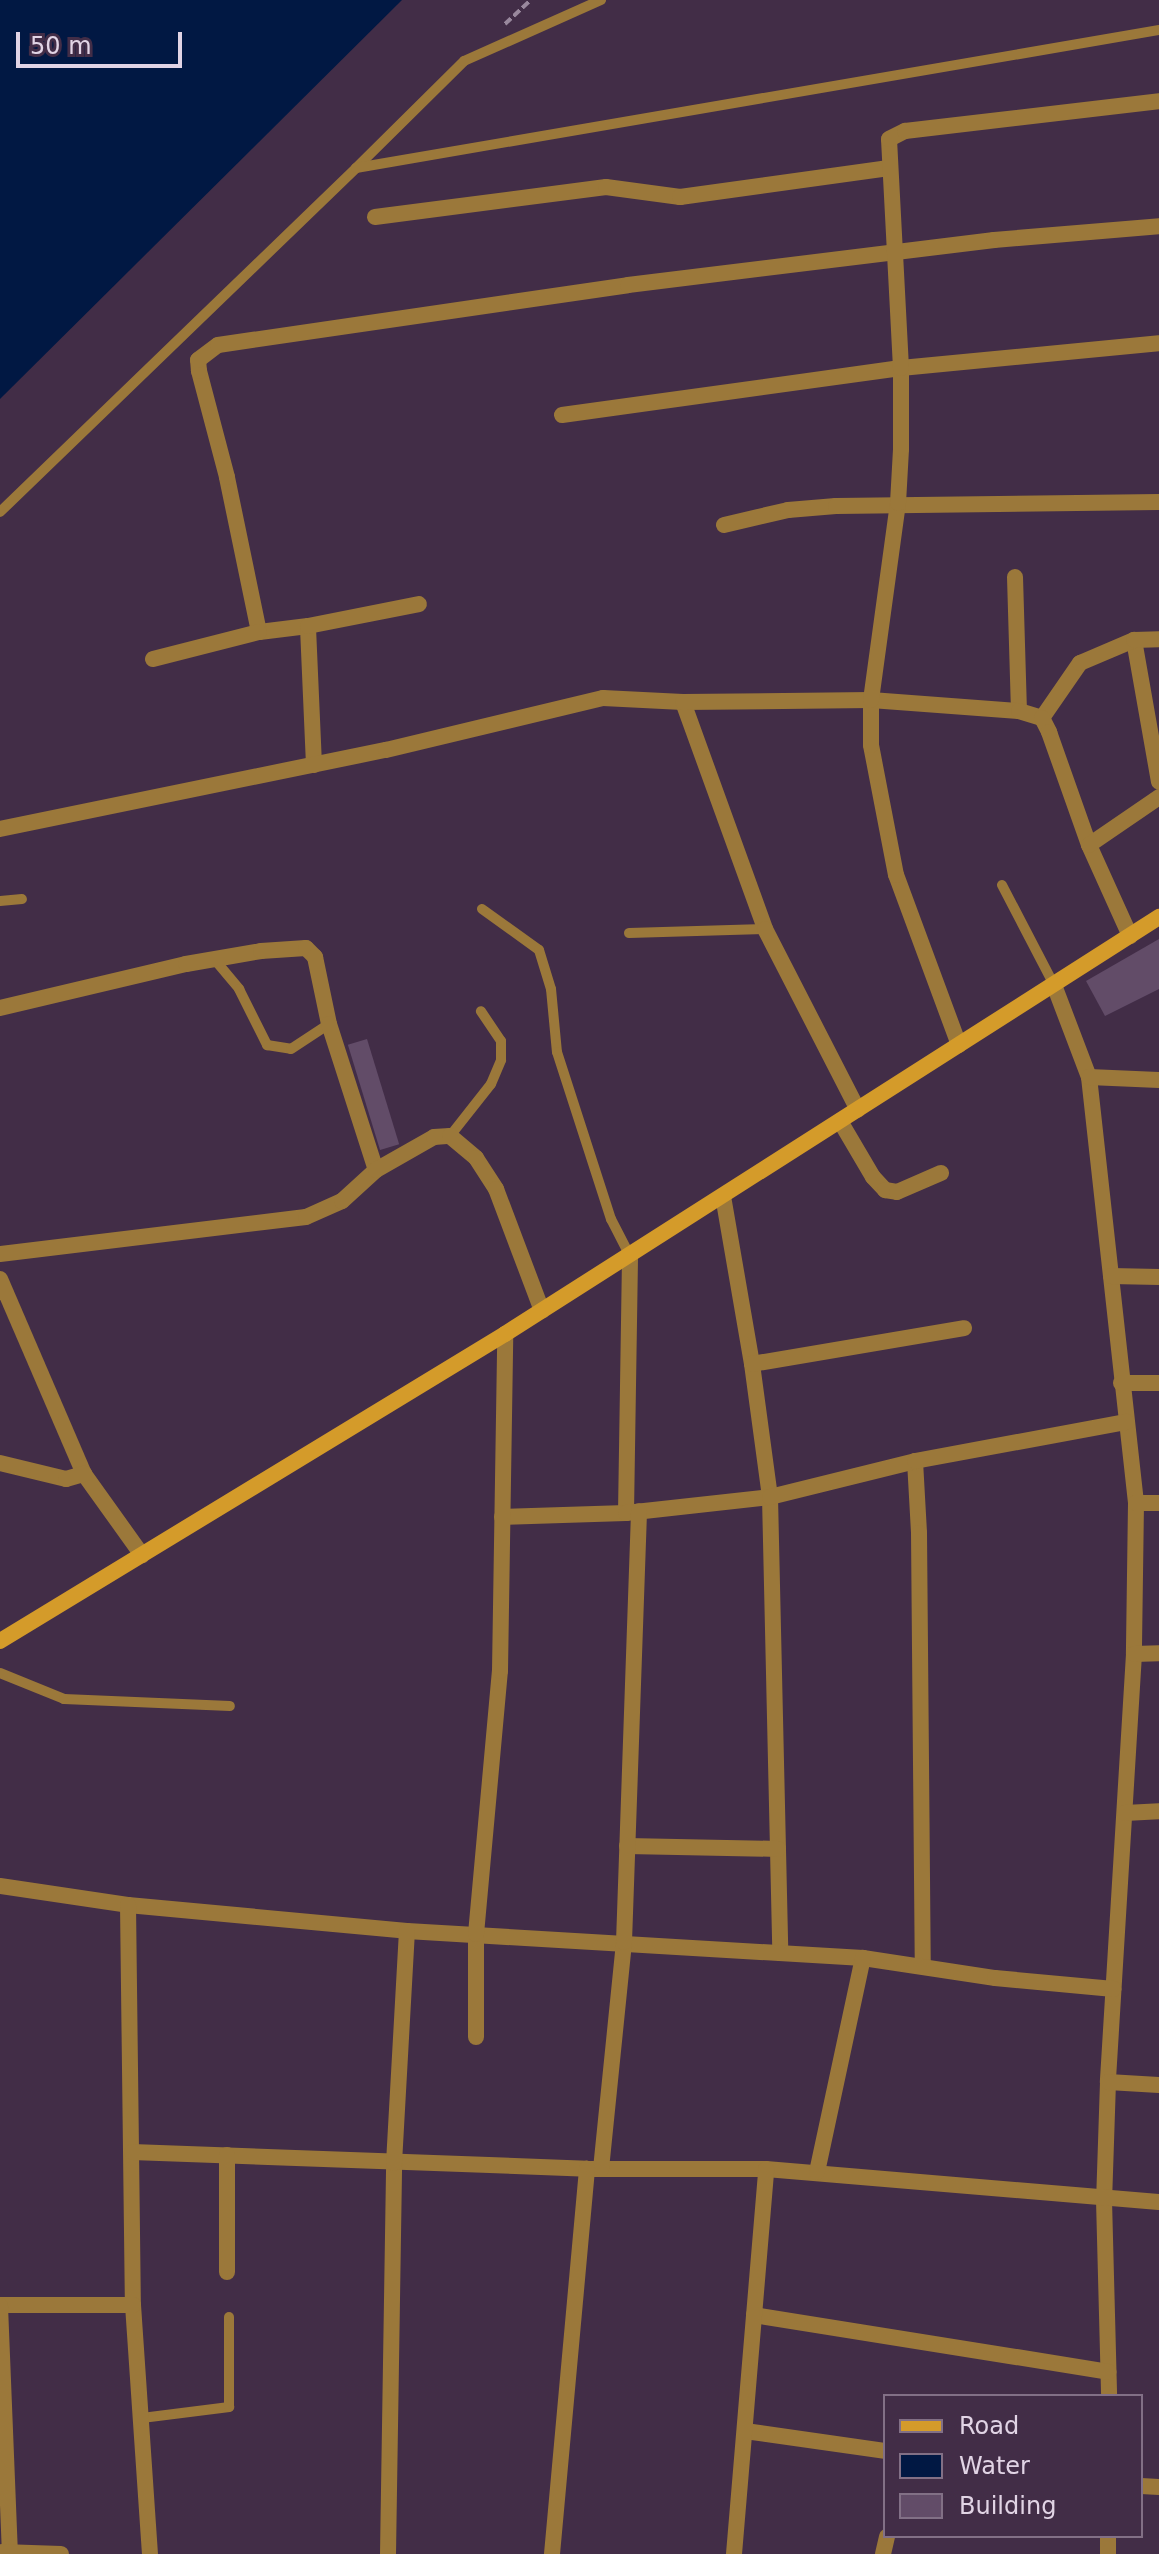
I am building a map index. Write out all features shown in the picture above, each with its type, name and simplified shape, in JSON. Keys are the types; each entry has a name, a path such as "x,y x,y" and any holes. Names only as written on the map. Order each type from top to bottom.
{"street":[{"path":"959,1045 896,875 871,745 871,700 898,503 901,368 889,139 905,131 1159,101"},
{"path":"375,217 606,187 680,197 889,168"},
{"path":"259,632 227,477 199,371 198,360 218,345 628,285 893,251 1159,226"},
{"path":"562,415 901,368 1159,343"},
{"path":"724,525 788,510 898,503 1159,502"},
{"path":"1015,577 1019,711"},
{"path":"153,659 259,632 308,626 419,604"},
{"path":"308,626 314,765"},
{"path":"1042,718 1080,663 1134,640 1159,639"},
{"path":"1134,640 1159,782"},
{"path":"0,829 314,765 603,698 683,702 871,700 1019,711 1042,718"},
{"path":"683,702 765,929 858,1110"},
{"path":"1042,718 1089,845 1130,936"},
{"path":"1089,845 1159,797"},
{"path":"0,1641 542,1311 1159,917"},
{"path":"0,1008 215,960 274,949 306,948 315,957 329,1024 376,1170"},
{"path":"1054,985 1089,1077 1136,1503 1134,1654 1113,1989 1104,2200 1109,2394"},
{"path":"1089,1077 1159,1080"},
{"path":"840,1121 873,1177 885,1190 897,1192 941,1173"},
{"path":"0,1254 306,1217 342,1201 376,1170 434,1137 450,1136 476,1158 496,1189 542,1311"},
{"path":"723,1196 752,1364 770,1497 780,1953"},
{"path":"552,2554 594,2169 624,1942 632,1512 630,1256"},
{"path":"1111,1276 1159,1277"},
{"path":"0,1279 84,1474 142,1555"},
{"path":"752,1364 964,1328"},
{"path":"476,2037 476,1934 500,1671 505,1334"},
{"path":"1121,1383 1159,1383"},
{"path":"502,1517 632,1512 770,1497 915,1461 1126,1422"},
{"path":"915,1461 919,1533 923,1965"},
{"path":"0,1463 66,1479 84,1474"},
{"path":"1136,1503 1159,1503"},
{"path":"1134,1654 1159,1653"},
{"path":"1125,1813 1159,1811"},
{"path":"627,1846 778,1849"},
{"path":"0,1886 128,1905 407,1931 863,1958 995,1978 1113,1989"},
{"path":"128,1905 133,2305 150,2554"},
{"path":"388,2554 394,2163 407,1931"},
{"path":"817,2172 863,1958"},
{"path":"1108,2082 1159,2085"},
{"path":"132,2152 594,2169 766,2169 1104,2200 1159,2202"},
{"path":"227,2155 227,2272"},
{"path":"734,2554 766,2169"},
{"path":"61,2554 5,2552 0,2306 133,2305"},
{"path":"754,2315 1108,2372"},
{"path":"745,2431 883,2451"}],"lane":[{"path":"0,512 464,61 601,0"},
{"path":"356,168 1159,30"},
{"path":"1002,885 1054,985"},
{"path":"0,901 22,899"},
{"path":"482,909 539,950 551,989 557,1052 611,1219 630,1256"},
{"path":"629,933 765,929"},
{"path":"215,960 239,989 267,1045 291,1049 329,1024"},
{"path":"450,1136 491,1084 501,1060 501,1041 481,1011"},
{"path":"0,1673 64,1699 230,1706"},
{"path":"142,2418 229,2407 229,2317"}],"water":[{"path":"0,0 402,0 0,399"}],"building":[{"path":"1159,939 1159,989 1105,1016 1086,981"},
{"path":"367,1039 399,1144 380,1150 348,1045"}]}
